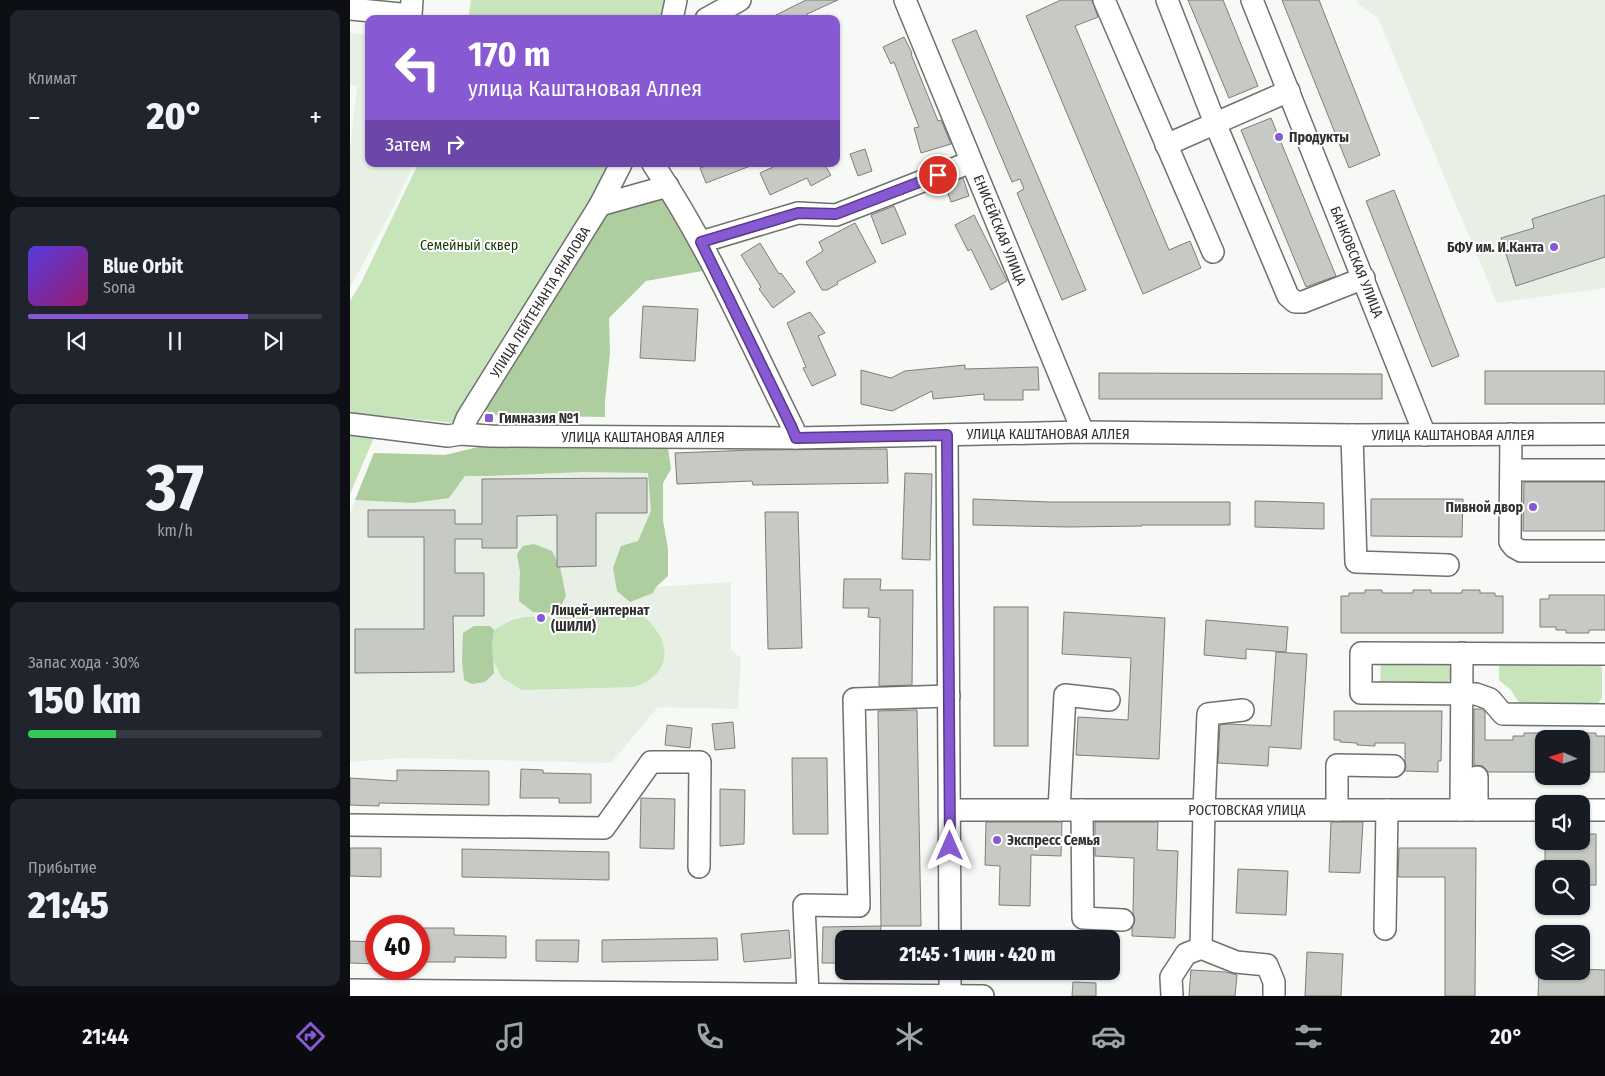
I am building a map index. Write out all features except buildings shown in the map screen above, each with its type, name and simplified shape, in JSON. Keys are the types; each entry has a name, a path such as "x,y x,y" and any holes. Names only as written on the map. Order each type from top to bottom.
{"street":[{"path":"350,9 411,15 412,0"},
{"path":"673,15 676,0"},
{"path":"713,15 740,0"},
{"name":"ЕНИСЕЙСКАЯ УЛИЦА","path":"905,0 1083,432"},
{"path":"1104,0 1213,252"},
{"path":"1167,0 1215,123 1288,296 1294,302 1303,302 1364,278"},
{"name":"БАНКОВСКАЯ УЛИЦА","path":"1252,0 1425,435"},
{"path":"1166,145 1289,91"},
{"path":"701,242 798,213 836,214 971,162"},
{"name":"УЛИЦА ЛЕЙТЕНАНТА ЯНАЛОВА","path":"458,435 600,205 619,167"},
{"path":"655,167 701,242 796,438"},
{"path":"600,205 668,186"},
{"name":"УЛИЦА КАШТАНОВАЯ АЛЛЕЯ","path":"350,424 448,436 796,438 1083,432 1352,436 1605,434"},
{"path":"1511,434 1510,542 1521,551 1605,552"},
{"path":"947,435 950,930"},
{"path":"1352,436 1356,562 1448,565"},
{"path":"1511,470 1605,470"},
{"path":"1605,654 1361,653 1361,693 1476,694 1490,699 1503,714 1605,715"},
{"path":"1462,653 1461,693 1469,810"},
{"path":"1059,810 1065,695 1109,700"},
{"path":"808,994 804,905 859,906 854,698 949,696"},
{"path":"1201,948 1208,714 1243,710"},
{"path":"350,825 604,828 651,762 700,762 699,867"},
{"path":"1337,810 1338,765 1394,766"},
{"path":"1469,810 1477,777"},
{"name":"РОСТОВСКАЯ УЛИЦА","path":"950,810 1535,810"},
{"path":"1082,810 1083,918 1123,920"},
{"path":"1384,928 1387,810"},
{"path":"1590,810 1605,810"},
{"path":"1172,996 1171,977 1186,954 1201,948 1236,962 1267,965 1274,982 1274,996"},
{"path":"950,980 950,995"},
{"path":"350,990 983,996"}],"shaded area":[{"path":"1356,0 1605,0 1605,288 1497,303 1378,18 1358,4"},
{"path":"350,33 365,35 365,167 413,167 350,288 350,148 357,86 350,85"},
{"name":"Лицей-интернат (ШИЛИ)","path":"374,453 653,460 656,587 731,582 731,650 741,658 738,709 658,707 611,763 403,758 350,762 350,513"}],"green space":[{"path":"471,0 668,0 666,15 469,15"},
{"name":"Семейный сквер","path":"417,167 609,167 458,423 383,416 350,494 350,301 361,283"},
{"path":"664,192 708,270 646,281 609,318 610,353 605,417 493,415 483,408 603,211"},
{"path":"482,446 668,448 671,469 663,483 663,520 668,549 668,576 656,587 653,593 630,602 617,591 613,568 621,546 638,541 651,511 648,473 583,472 465,476 449,498 412,503 355,500 374,453 445,455"},
{"path":"534,544 552,551 560,567 566,596 557,613 533,612 519,601 520,572 517,554 523,546"},
{"path":"642,615 650,622 661,638 664,656 657,672 647,681 634,687 522,690 502,678 493,660 492,644 494,630 512,620 525,617"},
{"path":"474,626 490,626 494,630 492,644 494,673 485,682 472,684 464,680 462,661 463,633"},
{"path":"1381,660 1446,662 1451,670 1451,676 1446,684 1380,686"},
{"path":"1499,664 1601,665 1602,698 1598,703 1519,703 1511,690 1499,680"}],"place":[{"name":"Продукты","path":"1279,137"},
{"name":"БФУ им. И.Канта","path":"1554,247"},
{"name":"Гимназия №1","path":"489,418"},
{"name":"Пивной двор","path":"1533,507"},
{"name":"Лицей-интернат (ШИЛИ)","path":"541,618"},
{"name":"Экспресс Семья","path":"997,840"}],"route":[{"path":"938,175 836,214 798,213 701,242 796,438 947,435 950,846"}]}
